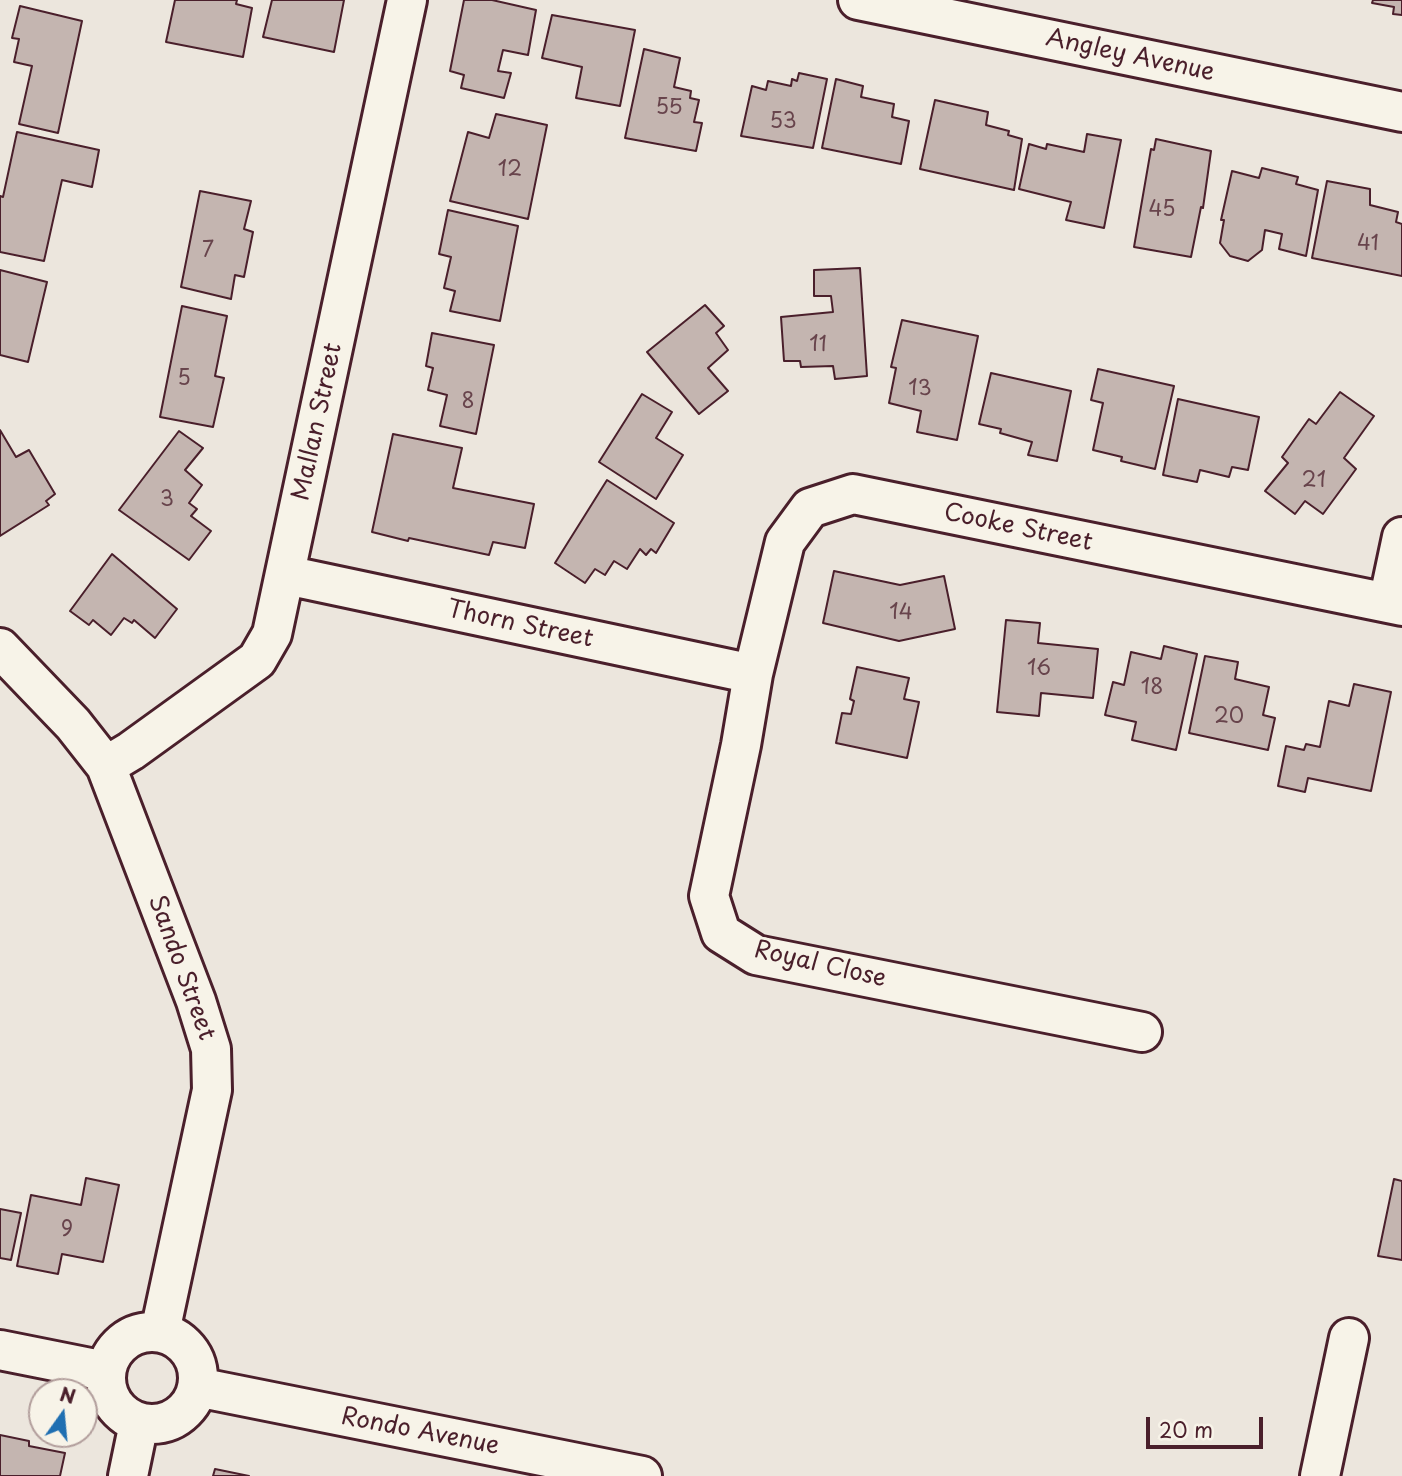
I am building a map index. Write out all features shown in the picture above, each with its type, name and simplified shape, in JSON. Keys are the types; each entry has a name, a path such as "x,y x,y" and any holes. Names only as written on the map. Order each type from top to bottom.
{"street":[{"name":"Mallan Street","path":"106,765 131,751 257,660 272,634 407,0"},
{"name":"Angley Avenue","path":"858,0 1402,112"},
{"name":"Cooke Street","path":"753,674 786,542 810,508 853,494 1395,605"},
{"path":"1395,605 1402,537"},
{"name":"Thorn Street","path":"286,575 753,674"},
{"name":"Sando Street","path":"0,648 73,724 106,765 196,1001 211,1049 212,1090 160,1332"},
{"name":"Royal Close","path":"753,674 709,896 721,933 756,955 1142,1032"},
{"path":"160,1332 180,1340 192,1354 198,1372 197,1387 187,1409 174,1419 161,1424 139,1423 126,1417 111,1400 105,1385 105,1371 116,1347 130,1336 160,1332"},
{"path":"1320,1476 1349,1338"},
{"path":"0,1350 105,1371"},
{"name":"Rondo Avenue","path":"197,1387 642,1476"},
{"path":"128,1476 139,1423"}],"building":[{"path":"175,0 237,0 236,4 252,8 243,57 166,42"},
{"path":"272,0 344,0 334,52 263,37"},
{"path":"464,0 492,0 536,10 528,55 503,50 498,71 511,73 504,98 461,88 464,75 450,71"},
{"path":"1373,0 1402,0 1402,15 1393,14 1394,7 1372,3"},
{"path":"20,6 82,21 58,133 19,124 32,66 14,62 19,39 12,38"},
{"path":"552,15 635,30 620,106 576,98 582,67 542,58"},
{"path":"644,49 680,58 674,87 691,91 690,98 699,100 694,122 702,123 696,151 625,138"},
{"path":"799,73 827,79 813,148 741,136 752,86 766,90 768,81 791,86 792,79 797,81"},
{"path":"836,79 863,86 861,97 894,104 892,117 909,121 901,164 822,148"},
{"path":"935,100 988,112 986,125 1009,131 1008,135 1022,139 1014,190 920,169"},
{"path":"496,114 547,125 528,219 450,201 468,132 489,138"},
{"path":"17,132 99,150 92,187 62,180 44,261 0,252 0,196 3,197"},
{"path":"1087,134 1121,140 1104,228 1066,220 1071,202 1019,189 1029,144 1046,149 1047,144 1084,152"},
{"path":"1156,139 1211,151 1203,208 1201,207 1191,257 1134,247 1151,149 1154,150"},
{"path":"1262,168 1298,177 1296,184 1318,190 1306,256 1279,249 1282,234 1265,230 1262,250 1248,261 1230,256 1220,243 1224,220 1221,220 1232,171 1259,178"},
{"path":"1327,181 1370,189 1370,205 1398,212 1396,222 1402,224 1402,276 1312,258"},
{"path":"200,191 251,201 244,229 253,232 244,277 235,275 231,299 181,287"},
{"path":"448,210 518,226 500,321 450,311 455,291 444,288 451,257 439,254"},
{"path":"860,268 867,376 835,379 833,366 801,367 800,361 784,361 781,317 833,312 831,296 814,296 814,270"},
{"path":"0,270 47,282 28,362 0,355"},
{"path":"705,305 724,326 716,333 728,350 708,368 728,391 699,414 647,352"},
{"path":"182,306 227,316 215,376 224,378 213,427 160,417"},
{"path":"902,320 978,336 957,440 917,432 921,411 889,403 896,368 891,367"},
{"path":"432,333 494,345 476,434 440,426 447,395 428,390 433,368 426,366"},
{"path":"1098,369 1174,386 1155,469 1121,461 1122,457 1093,450 1103,403 1091,400"},
{"path":"991,373 1071,391 1057,461 1028,455 1032,442 1000,433 1001,429 979,424"},
{"path":"1340,392 1374,416 1344,458 1356,469 1323,514 1305,501 1295,514 1265,491 1288,463 1282,457 1309,419 1316,424"},
{"path":"642,394 672,412 656,438 683,455 656,499 599,462"},
{"path":"1178,399 1259,417 1248,470 1232,467 1229,477 1200,470 1197,482 1163,475"},
{"path":"0,430 16,457 29,450 55,494 46,501 49,505 0,536"},
{"path":"179,431 203,448 185,470 202,485 189,503 197,509 191,516 211,531 189,560 119,510"},
{"path":"393,434 462,448 453,488 534,504 525,548 493,542 489,555 372,532"},
{"path":"607,480 674,523 656,553 651,549 646,555 640,549 627,569 614,561 605,575 595,569 585,583 555,563"},
{"path":"112,554 177,609 155,638 134,620 132,623 124,618 111,635 93,620 89,625 70,611"},
{"path":"834,571 900,585 944,576 955,629 899,641 823,623"},
{"path":"1006,620 1040,623 1038,643 1098,649 1093,698 1041,693 1039,716 997,712"},
{"path":"1164,646 1197,654 1176,750 1132,740 1136,722 1105,715 1113,682 1124,685 1131,652 1161,659"},
{"path":"1205,656 1238,662 1235,679 1269,687 1263,715 1275,718 1268,750 1189,733"},
{"path":"857,667 909,678 904,699 919,702 907,758 836,743 842,713 851,714 854,701 850,699"},
{"path":"1354,684 1391,692 1371,791 1308,778 1305,792 1278,786 1286,746 1304,750 1306,744 1320,747 1329,701 1349,706"},
{"path":"86,1178 119,1185 103,1262 62,1254 58,1274 17,1266 31,1195 81,1205"},
{"path":"1394,1179 1402,1181 1402,1260 1378,1256"},
{"path":"0,1209 21,1213 11,1260 0,1258"},
{"path":"0,1435 28,1441 28,1448 65,1453 60,1476 0,1476"},
{"path":"215,1469 249,1476 213,1476"}]}
